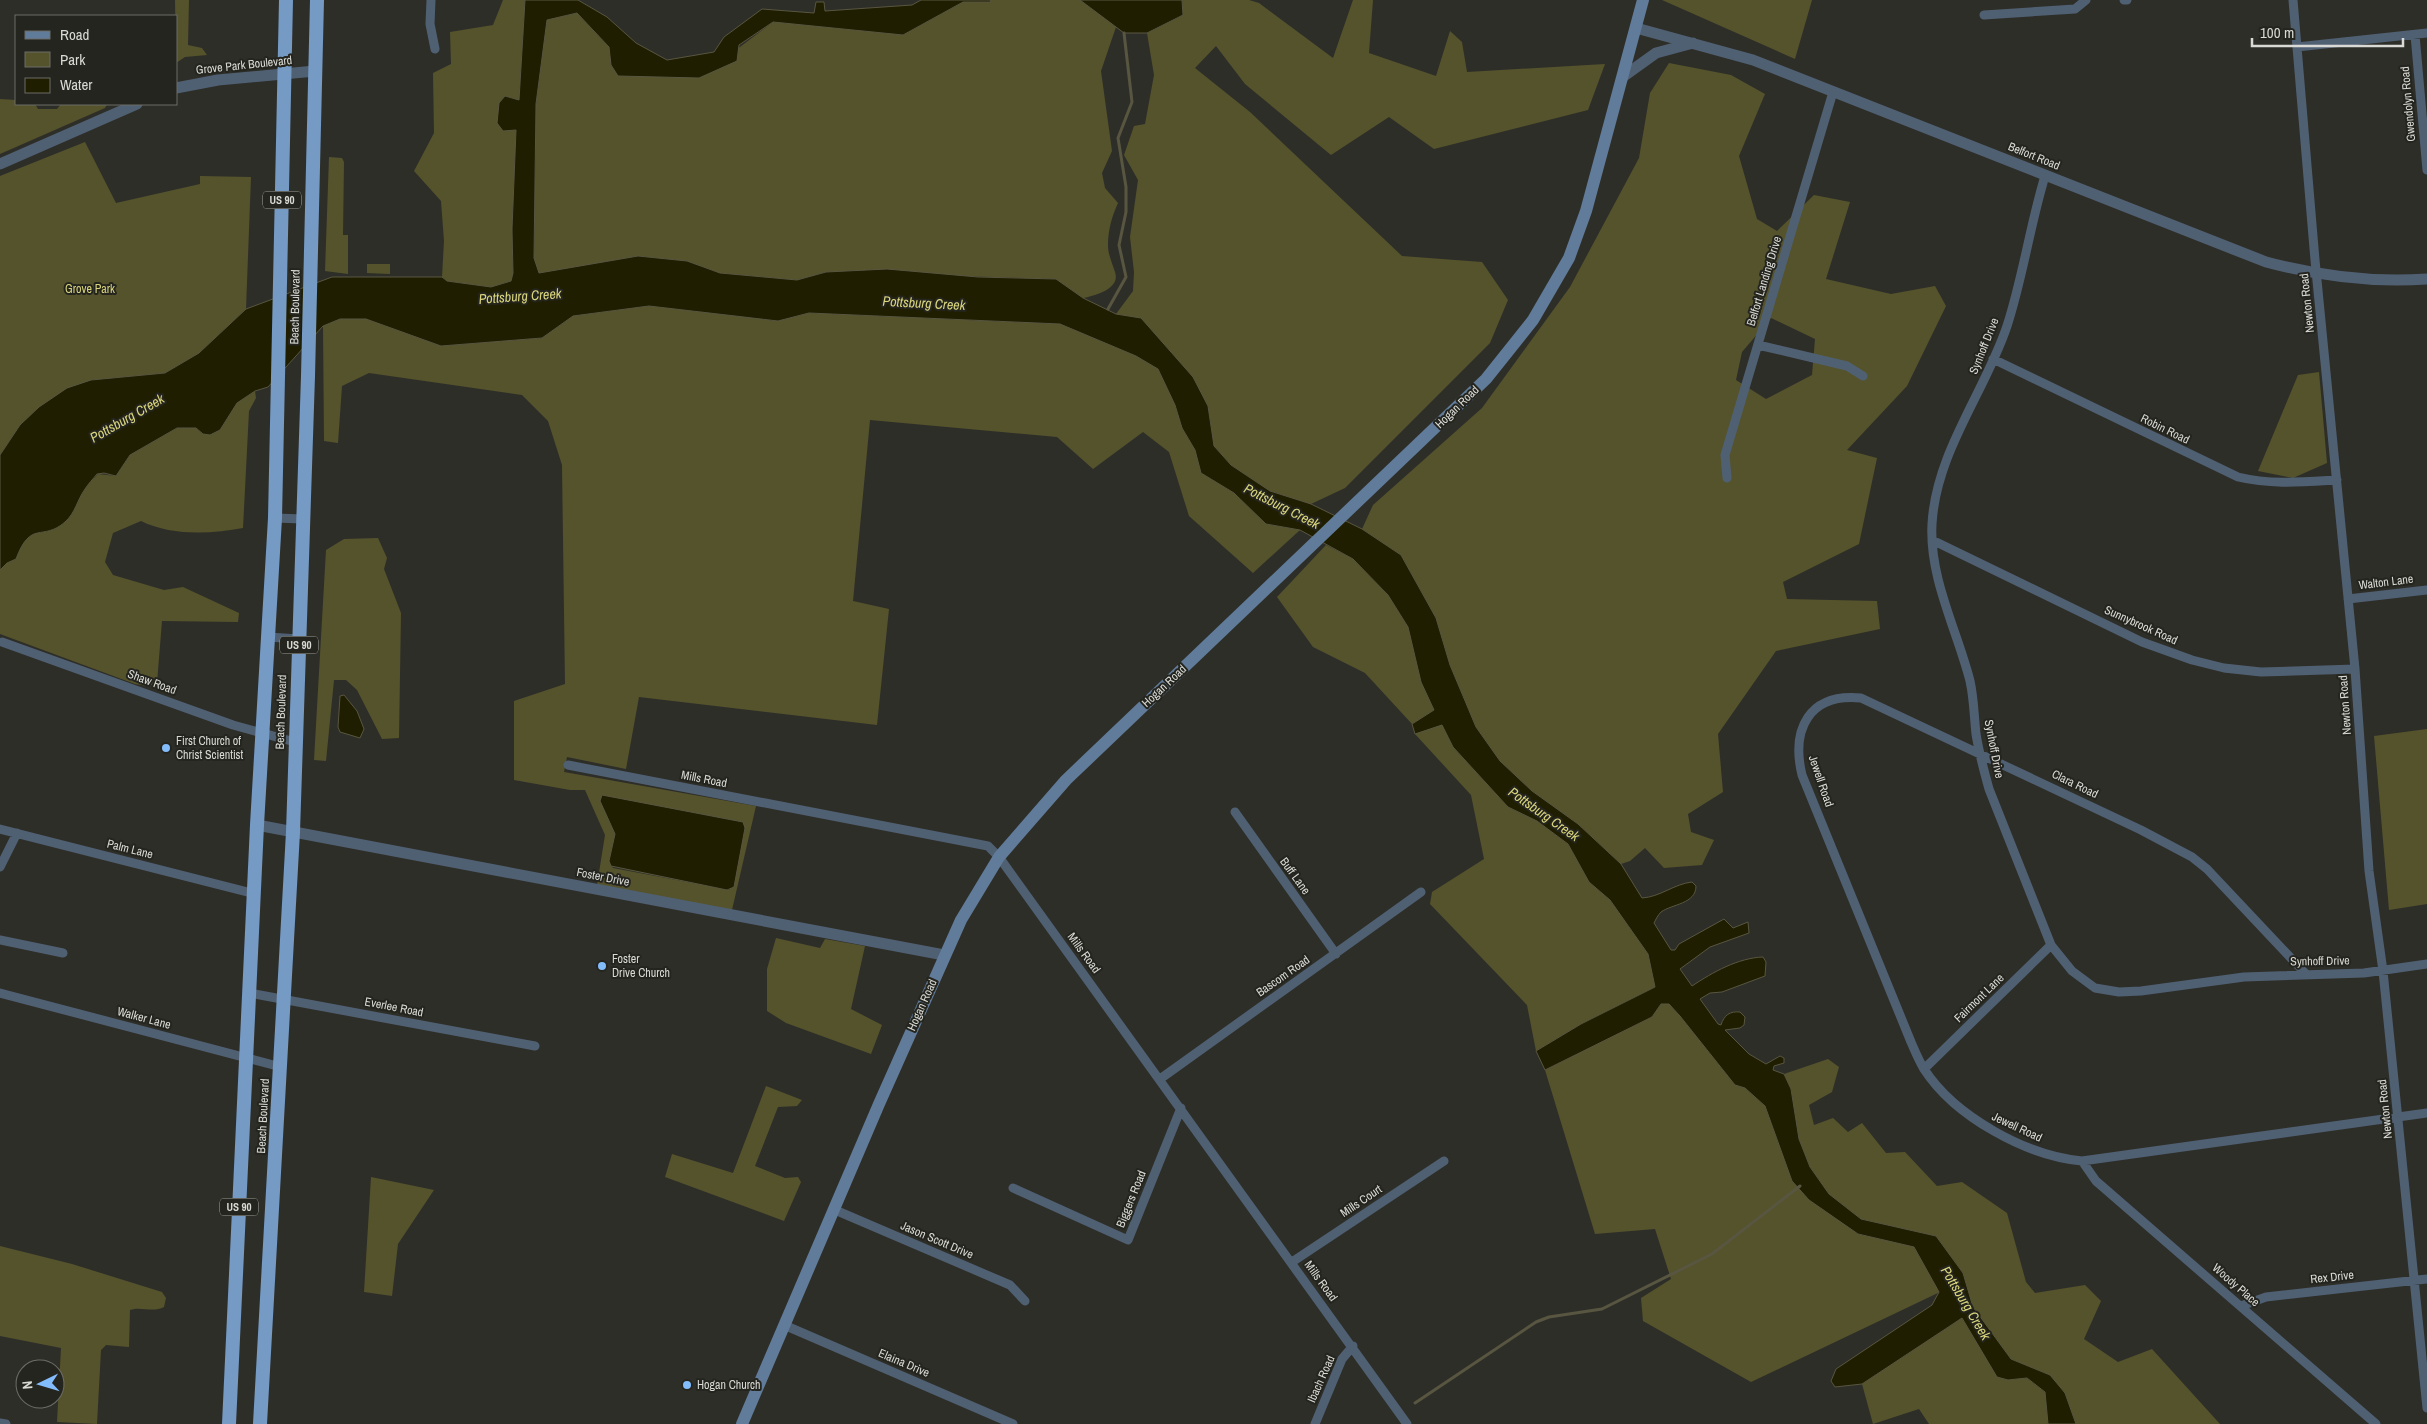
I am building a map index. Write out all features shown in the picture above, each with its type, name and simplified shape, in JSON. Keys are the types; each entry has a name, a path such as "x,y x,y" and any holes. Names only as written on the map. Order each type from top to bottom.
{"highway":[{"name":"US 90","path":"229,1424 249,993 275,518 286,0"},
{"name":"Beach Boulevard","path":"260,1424 293,832 308,376 317,0"}],"main road":[{"name":"Hogan Road","path":"742,1424 944,956 962,920 999,857 1066,780 1486,379 1533,320 1569,258 1586,211 1643,0"}],"street":[{"path":"430,0 430,24 435,49"},
{"path":"1984,15 2075,8 2086,0"},
{"name":"Newton Road","path":"2293,0 2316,274 2355,669 2369,871 2383,971 2399,1117 2427,1408"},
{"name":"Belfort Road","path":"1636,28 1694,42 1753,60 2266,262 2316,274 2370,280 2427,279"},
{"path":"2297,47 2427,33"},
{"name":"Gwendolyn Road","path":"2415,34 2427,170"},
{"path":"1624,76 1656,53 1694,42"},
{"name":"Grove Park Boulevard","path":"178,88 218,80 315,71"},
{"name":"Belfort Landing Drive","path":"1727,478 1725,455 1833,92"},
{"path":"0,164 135,105"},
{"name":"Synhoff Drive","path":"2045,176 2007,326 1950,450 1942,474 1933,506 1932,540 1941,587 1973,697 1980,752 1989,789 2051,946 2082,980 2095,988 2108,992 2141,991 2244,977 2383,971 2427,964"},
{"path":"1758,345 1847,366 1863,376"},
{"name":"Robin Road","path":"1993,359 2238,477 2260,482 2276,483 2336,480"},
{"path":"275,518 303,519"},
{"name":"Sunnybrook Road","path":"1932,540 2142,642 2192,660 2224,668 2261,672 2355,669"},
{"name":"Walton Lane","path":"2348,599 2427,590"},
{"path":"268,637 299,639"},
{"name":"Shaw Road","path":"2,642 233,725 295,742"},
{"name":"Clara Road","path":"1803,725 1818,707 1828,702 1839,698 1860,698 1980,752 2149,834 2192,857 2222,883 2305,973"},
{"name":"Jewell Road","path":"1803,725 1798,748 1802,775 1908,1035 1924,1069 1954,1103 1984,1126 2060,1159 2082,1161 2427,1113"},
{"name":"Mills Road","path":"568,765 988,846 999,857 1408,1424"},
{"name":"Buff Lane","path":"1235,812 1336,954"},
{"name":"Foster Drive","path":"258,825 944,956"},
{"name":"Palm Lane","path":"0,829 255,894"},
{"path":"0,867 17,833"},
{"name":"Bascom Road","path":"1160,1079 1421,892"},
{"path":"0,940 63,953"},
{"name":"Fairmont Lane","path":"1924,1069 2051,946"},
{"name":"Walker Lane","path":"0,993 281,1067"},
{"name":"Everlee Road","path":"249,993 535,1046"},
{"name":"Biggers Road","path":"1013,1188 1128,1240 1181,1108"},
{"name":"Mills Court","path":"1292,1262 1444,1160"},
{"name":"Woody Place","path":"2082,1161 2096,1181 2376,1424"},
{"name":"Jason Scott Drive","path":"835,1210 1010,1285 1025,1301"},
{"name":"Rex Drive","path":"2241,1306 2266,1297 2427,1279"},
{"name":"Elaina Drive","path":"784,1325 1013,1424"},
{"name":"Ibach Road","path":"1315,1424 1342,1359 1352,1346"},
{"path":"0,1423 6,1424"}],"green space":[{"path":"175,0 189,0 188,45 202,48 207,55 185,57 178,62 178,15 175,15"},
{"path":"503,0 525,0 519,101 505,96 499,103 516,129 512,229 513,273 511,281 491,287 447,281 442,277 444,241 441,201 414,171 434,133 433,73 451,64 450,32 493,25"},
{"path":"990,0 1080,0 1116,27 1101,71 1112,151 1102,173 1105,188 1118,203 1111,223 1108,245 1116,278 1114,283 1105,291 1083,298 1056,279 826,272 797,280 720,273 687,261 638,256 539,274 534,258 536,104 547,20 577,13 609,47 611,65 699,78 773,22 903,35 963,2 990,2"},
{"path":"1182,0 1249,0 1259,3 1333,58 1353,0 1373,0 1369,53 1436,76 1450,31 1462,42 1467,72 1605,64 1588,110 1434,149 1389,117 1331,155 1245,84 1216,46 1195,68 1250,112 1402,256 1482,262 1508,300 1490,343 1345,488 1311,504 1270,491 1231,465 1214,446 1208,406 1116,314 1133,291 1134,272 1130,237 1138,180 1124,155 1134,126 1145,124 1154,75 1147,33 1183,15"},
{"path":"1662,0 1812,0 1795,59"},
{"path":"1669,63 1731,75 1765,94 1739,156 1757,219 1777,231 1814,195 1850,202 1826,279 1891,294 1935,286 1946,306 1907,386 1847,450 1877,458 1859,544 1783,582 1787,599 1877,601 1880,629 1776,651 1718,734 1723,792 1688,814 1691,832 1714,840 1702,865 1664,868 1645,848 1630,861 1621,864 1578,824 1532,791 1500,761 1476,727 1450,665 1436,618 1401,555 1362,529 1373,505 1482,408 1570,287 1639,158 1650,93","holes":["1771,318 1815,339 1812,375 1766,399 1736,380 1742,352"]},
{"path":"0,99 15,100 15,105 36,105 38,109 57,109 60,105 106,105 105,108 0,154"},
{"name":"Grove Park","path":"85,142 116,203 200,184 200,176 251,177 246,309 199,353 165,373 91,380 20,425 0,455 0,176"},
{"path":"329,157 342,158 344,162 343,235 348,235 348,274 325,271"},
{"path":"367,264 390,264 390,274 367,273"},
{"path":"649,306 778,321 809,313 1060,324 1136,356 1158,369 1175,405 1182,428 1195,450 1201,473 1234,493 1266,524 1300,530 1253,573 1189,516 1169,452 1143,432 1093,469 1057,437 870,420 853,601 889,609 877,725 639,697 626,769 567,757 564,772 756,806 732,910 597,885 605,835 585,790 570,790 514,780 514,701 565,684 562,465 548,421 522,395 369,373 342,386 338,443 324,441 323,326 340,319 366,319 441,346 542,338 573,316","holes":["744,825 734,886 729,890 613,868 609,861 615,834"]},
{"path":"2319,372 2327,463 2293,478 2258,471 2298,375"},
{"path":"255,391 256,398 249,411 243,528 218,532 191,532 165,529 141,521 113,533 105,562 113,575 164,590 183,587 239,613 238,622 162,621 157,683 148,686 135,684 0,634 0,570 7,563 16,559 27,539 32,535 57,528 65,522 72,514 86,487 98,474 116,476 130,455 177,428 196,428 203,434 220,430 237,403"},
{"path":"378,538 387,558 384,569 401,613 399,738 382,739 357,690 346,680 334,680 326,761 314,760 326,550 344,539"},
{"path":"1326,545 1353,559 1388,595 1408,627 1421,682 1434,710 1412,724 1365,673 1313,647 1277,597"},
{"path":"1442,724 1453,747 1508,807 1537,821 1568,844 1589,882 1610,900 1648,954 1655,987 1581,1024 1536,1051 1527,1005 1430,904 1432,892 1484,859 1471,795 1415,734"},
{"path":"2427,729 2427,904 2389,910 2374,736"},
{"path":"776,938 820,948 825,939 865,946 851,1009 882,1025 871,1054 786,1023 767,1011 767,969"},
{"path":"1661,1004 1669,1004 1680,1016 1735,1085 1745,1088 1765,1106 1792,1181 1858,1234 1914,1247 1940,1292 1751,1382 1643,1321 1641,1298 1671,1279 1655,1229 1595,1234 1545,1070 1652,1017"},
{"path":"1828,1059 1839,1067 1832,1092 1809,1105 1814,1125 1833,1118 1848,1132 1862,1123 1886,1153 1905,1152 1937,1186 1962,1182 2007,1213 2026,1282 2035,1293 2085,1285 2101,1301 2084,1339 2118,1362 2152,1349 2220,1424 2076,1424 2065,1393 2050,1376 2011,1359 1973,1307 1963,1273 1936,1236 1861,1219 1829,1194 1810,1167 1799,1139 1791,1089 1784,1074"},
{"path":"766,1086 802,1100 797,1106 778,1107 755,1166 785,1178 798,1177 801,1182 784,1221 665,1177 672,1154 733,1173"},
{"path":"371,1177 434,1190 398,1244 392,1296 364,1292"},
{"path":"0,1246 72,1264 162,1292 166,1298 164,1307 160,1309 130,1310 129,1347 106,1345 101,1350 97,1424 57,1422 58,1409 65,1409 65,1359 60,1359 61,1348 0,1336"},
{"path":"1962,1318 1997,1377 2008,1380 2027,1378 2045,1392 2048,1424 1929,1424 1919,1409 1873,1424 1862,1384"}],"water":[{"name":"Pottsburg Creek","path":"525,0 578,0 607,17 636,43 667,60 714,52 724,37 762,9 814,13 816,2 824,2 825,11 912,5 921,0 990,0 991,2 963,2 903,35 773,22 739,45 737,61 699,78 618,76 611,65 609,47 577,13 547,20 536,104 534,258 539,273 638,256 687,261 720,273 797,280 826,272 887,269 978,277 1056,279 1083,298 1116,314 1141,318 1193,377 1208,406 1214,446 1231,465 1270,491 1311,504 1362,529 1401,555 1436,618 1450,665 1476,727 1500,761 1532,791 1578,824 1621,864 1642,898 1685,883 1692,882 1696,886 1692,897 1661,912 1654,923 1671,950 1675,950 1679,944 1724,919 1733,928 1748,922 1749,933 1710,947 1680,969 1692,986 1735,963 1763,957 1766,962 1765,976 1722,992 1710,993 1700,999 1718,1024 1721,1025 1726,1016 1733,1012 1740,1012 1745,1017 1744,1025 1740,1028 1725,1030 1749,1054 1766,1064 1780,1056 1784,1058 1784,1063 1774,1066 1773,1070 1784,1074 1791,1089 1799,1139 1810,1167 1829,1194 1861,1219 1936,1236 1963,1273 1973,1307 2011,1359 2050,1375 2065,1393 2076,1424 2048,1424 2045,1392 2027,1378 2008,1380 1997,1377 1962,1318 1862,1384 1835,1387 1831,1381 1836,1369 1932,1305 1939,1292 1914,1247 1858,1234 1809,1200 1792,1181 1765,1106 1745,1088 1735,1085 1669,1004 1661,1004 1652,1017 1545,1070 1536,1051 1581,1024 1655,987 1648,954 1610,900 1589,882 1568,844 1537,821 1508,807 1453,747 1442,725 1415,734 1412,724 1434,710 1421,682 1408,627 1388,595 1353,559 1300,530 1266,524 1234,493 1201,473 1195,450 1182,428 1175,405 1158,369 1136,356 1060,324 809,313 778,321 649,306 573,316 542,338 441,346 366,319 340,319 323,326 268,387 255,391 237,403 220,430 210,435 203,434 196,428 177,428 130,455 116,476 104,473 97,474 82,493 72,514 65,522 50,531 32,535 21,547 16,559 7,563 0,570 0,455 20,425 39,407 67,388 91,380 165,373 199,353 246,309 332,277 442,277 447,281 491,287 511,281 513,273 512,229 516,130 503,131 497,123 499,103 505,96 519,100"},
{"path":"1080,0 1182,0 1183,15 1147,33 1124,33"},
{"path":"344,695 357,711 364,729 360,738 340,732 338,727 340,696"},
{"path":"602,795 743,822 745,828 734,887 727,890 611,866 609,861 615,834 600,801"}],"waterway":[{"path":"1108,309 1126,277 1119,245 1126,212 1126,187 1118,138 1132,102 1124,33"},
{"path":"1415,1403 1536,1322 1549,1317 1602,1309 1712,1254 1800,1186"}],"place":[{"name":"First Church of Christ Scientist","path":"166,748"},
{"name":"Foster Drive Church","path":"602,966"},
{"name":"Hogan Church","path":"687,1385"}]}
